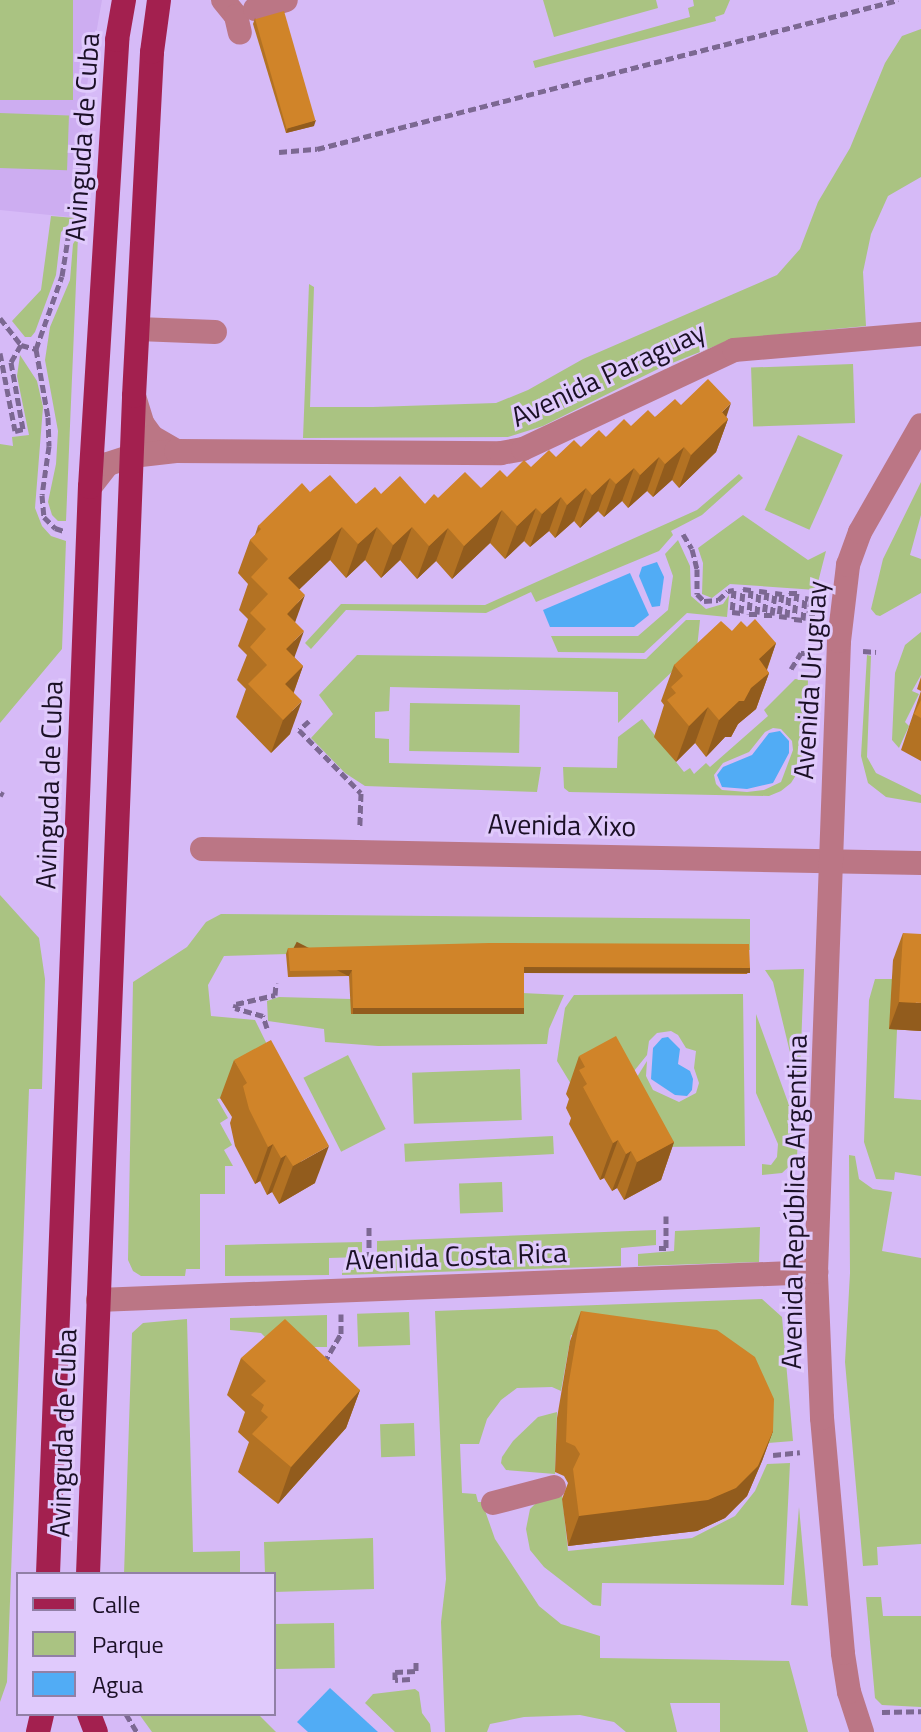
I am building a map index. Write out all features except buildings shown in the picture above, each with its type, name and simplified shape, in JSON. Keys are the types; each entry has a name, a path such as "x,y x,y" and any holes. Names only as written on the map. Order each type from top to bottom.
{"main road":[{"name":"Avinguda de Cuba","path":"48,1572 90,487 117,40 124,0"},
{"name":"Avinguda de Cuba","path":"88,1572 134,396 152,52 159,0"}],"street":[{"path":"223,0 236,16 240,33"},
{"path":"255,9 286,0"},
{"path":"138,329 215,332"},
{"name":"Avenida Paraguay","path":"132,456 176,451 501,453 523,449 734,350 921,334"},
{"path":"134,396 142,423 152,437 176,451"},
{"name":"Avenida Uruguay","path":"832,860 840,616 848,565 860,532 921,425"},
{"path":"90,487 108,464 132,456"},
{"name":"Avenida Xixo","path":"202,849 921,863"},
{"name":"Avenida República Argentina","path":"832,860 816,1272 825,1450 843,1653 859,1722"},
{"name":"Avenida Costa Rica","path":"98,1300 816,1272"},
{"path":"493,1503 554,1487"}],"path":[{"path":"279,152 317,149 898,0"},
{"path":"89,533 55,528 44,517 42,495 49,446 48,417 36,349 62,276 68,237 73,226 105,227"},
{"path":"0,318 21,345 36,349"},
{"path":"0,353 15,431 23,429 11,362 21,345"},
{"path":"683,534 697,569 697,594 710,603 734,590 732,612"},
{"path":"732,612 741,613 743,589 751,590 749,614 757,614 759,591 767,592 764,615 772,615 775,593 782,594 779,616 787,617 789,593 797,593 794,619"},
{"path":"732,612 803,620 805,598 811,599 809,613 840,616"},
{"path":"309,721 299,730 361,793 360,852"},
{"path":"267,1028 263,1016 235,1008 236,1004 275,995 276,983"},
{"path":"354,1260 369,1260 369,1226"},
{"path":"320,1370 341,1334 341,1314"},
{"path":"410,1679 395,1680 395,1672 416,1671 416,1660"},
{"path":"859,1722 921,1711"}],"shaded area":[{"path":"0,0 102,0 83,108 80,218 0,210"}],"green space":[{"path":"0,0 73,0 73,100 0,100"},
{"path":"543,0 656,0 658,8 554,37"},
{"path":"693,0 730,0 724,14 715,17 716,21 535,68 533,61 690,17 688,8 694,6"},
{"path":"921,29 921,177 888,196 871,234 863,272 866,326 733,339 662,367 543,426 508,437 303,438 309,284 314,287 310,407 373,407 496,403 528,390 583,359 777,275 800,249 818,202 850,148 885,63 902,36"},
{"path":"0,113 69,115 67,170 0,168"},
{"path":"51,216 75,218 61,232 56,275 35,332 31,337 25,337 12,321 41,290"},
{"path":"78,236 66,521 58,521 52,515 48,502 56,464 58,431 45,360 50,327 70,280 73,244"},
{"path":"20,355 37,381 43,407 35,508 42,526 51,536 66,541 62,649 0,723 0,444 13,446 12,437 29,435 17,376"},
{"path":"853,364 855,423 753,427 751,368"},
{"path":"798,435 843,455 809,530 765,510"},
{"path":"739,474 743,478 702,515 671,531 673,535 659,551 536,602 531,592 486,613 346,610 311,649 305,643 341,604 485,605 697,510"},
{"path":"921,482 921,515 910,555 921,559 921,593 880,616 876,615 871,609 883,559"},
{"path":"743,515 808,560 826,551 816,590 730,584 712,598 702,594 703,563 698,548"},
{"path":"678,540 690,566 691,596 706,609 723,604 729,595 727,617 687,613 644,653 558,652 551,636 638,636 668,610 673,576 665,554"},
{"path":"686,620 700,620 697,648 618,723 618,692 390,687 389,711 375,712 375,738 389,739 389,763 541,767 537,792 365,786 345,773 311,738 333,714 319,695 357,655 646,659"},
{"path":"921,632 921,675 912,691 919,694 905,722 909,726 899,748 892,740 895,673 905,645"},
{"path":"867,655 871,656 867,757 876,773 921,795 921,803 886,797 868,783 861,756"},
{"path":"795,679 808,680 805,761 791,783 769,796 569,792 564,788 563,767 617,768 618,737 642,719 684,772 690,768 694,774 706,763 710,767 768,716 764,710","holes":["773,728 781,729 792,741 793,750 781,782 764,790 747,792 722,790 716,784 714,775 723,763 749,752 765,732"]},
{"path":"410,703 520,705 519,753 409,751"},
{"path":"0,895 39,938 45,979 42,1089 29,1089 7,1682 0,1702"},
{"path":"221,914 750,919 750,950 487,948 224,956 208,985 211,1016 255,1020 288,1087 217,1099 228,1118 220,1123 232,1145 224,1150 233,1166 225,1166 225,1194 200,1194 200,1269 186,1269 185,1276 141,1276 133,1271 128,1260 133,982 187,947 206,922"},
{"path":"804,969 800,1074 795,1073 773,982 765,970"},
{"path":"875,979 892,979 897,1030 894,1098 921,1100 921,1176 895,1172 894,1180 876,1179 864,1142 869,1000"},
{"path":"522,993 564,995 549,1029 547,1044 378,1046 325,1042 324,1029 268,1021 267,1001 279,997 351,999 351,1014 522,1014"},
{"path":"743,994 745,1146 661,1147 637,1077 647,1061 646,1076 653,1090 679,1102 696,1093 699,1083 694,1068 696,1051 686,1048 678,1035 671,1031 657,1033 649,1041 647,1055 630,1076 574,1089 557,1061 565,1008 574,995"},
{"path":"756,1014 798,1130 797,1159 782,1173 762,1175 762,1164 771,1165 777,1157 778,1144 756,1093"},
{"path":"348,1055 386,1129 341,1152 303,1078"},
{"path":"520,1069 522,1120 414,1124 412,1073"},
{"path":"553,1136 554,1154 405,1162 404,1144"},
{"path":"849,1155 855,1156 859,1179 873,1189 892,1192 882,1251 921,1258 921,1544 877,1547 878,1565 863,1566 845,1362 850,1273"},
{"path":"502,1182 503,1212 460,1213 459,1184"},
{"path":"760,1227 759,1262 638,1266 638,1254 674,1251 675,1231"},
{"path":"656,1230 656,1245 621,1248 621,1266 342,1275 342,1270 354,1270 354,1263 377,1263 377,1241"},
{"path":"362,1242 362,1257 329,1258 329,1275 225,1276 225,1245"},
{"path":"762,1299 782,1317 793,1441 768,1443 700,1353 571,1335 561,1391 552,1387 517,1388 501,1400 487,1419 479,1444 460,1444 462,1493 476,1494 478,1502 482,1502 495,1539 539,1606 561,1624 600,1636 600,1658 789,1661 808,1732 720,1732 720,1703 670,1703 677,1732 626,1732 614,1722 580,1715 524,1717 490,1724 487,1732 445,1732 441,1622 446,1579 435,1311"},
{"path":"409,1312 410,1345 358,1347 357,1314"},
{"path":"327,1315 327,1347 275,1347 261,1333 230,1330 230,1318"},
{"path":"187,1319 193,1552 240,1551 240,1572 124,1572 132,1333 143,1323"},
{"path":"557,1412 555,1474 506,1470 501,1463 502,1457 513,1441 538,1417"},
{"path":"414,1423 415,1456 381,1457 380,1424"},
{"path":"790,1463 784,1585 602,1583 601,1606 593,1605 544,1567 530,1550 526,1529 530,1509 540,1499 562,1495 568,1551 692,1538 735,1516 755,1491 767,1464"},
{"path":"799,1507 808,1606 791,1605"},
{"path":"373,1538 374,1589 276,1592 276,1572 265,1572 264,1542"},
{"path":"866,1597 881,1597 883,1616 921,1616 921,1707 882,1705 875,1698"},
{"path":"334,1623 335,1668 276,1669 276,1624"},
{"path":"415,1689 419,1692 422,1713 430,1724 431,1732 395,1732 365,1703 373,1694"},
{"path":"140,1716 260,1716 276,1732 152,1732"}],"water":[{"path":"657,562 664,577 660,606 652,607 639,576 642,567"},
{"path":"630,573 649,615 634,627 550,627 543,610"},
{"path":"780,731 789,741 789,753 773,783 747,789 722,787 717,775 723,767 752,755 769,733"},
{"path":"668,1037 680,1049 678,1064 690,1071 693,1079 692,1090 687,1096 675,1095 651,1079 653,1048 662,1038"},
{"path":"330,1688 378,1732 308,1732 297,1722"}]}
